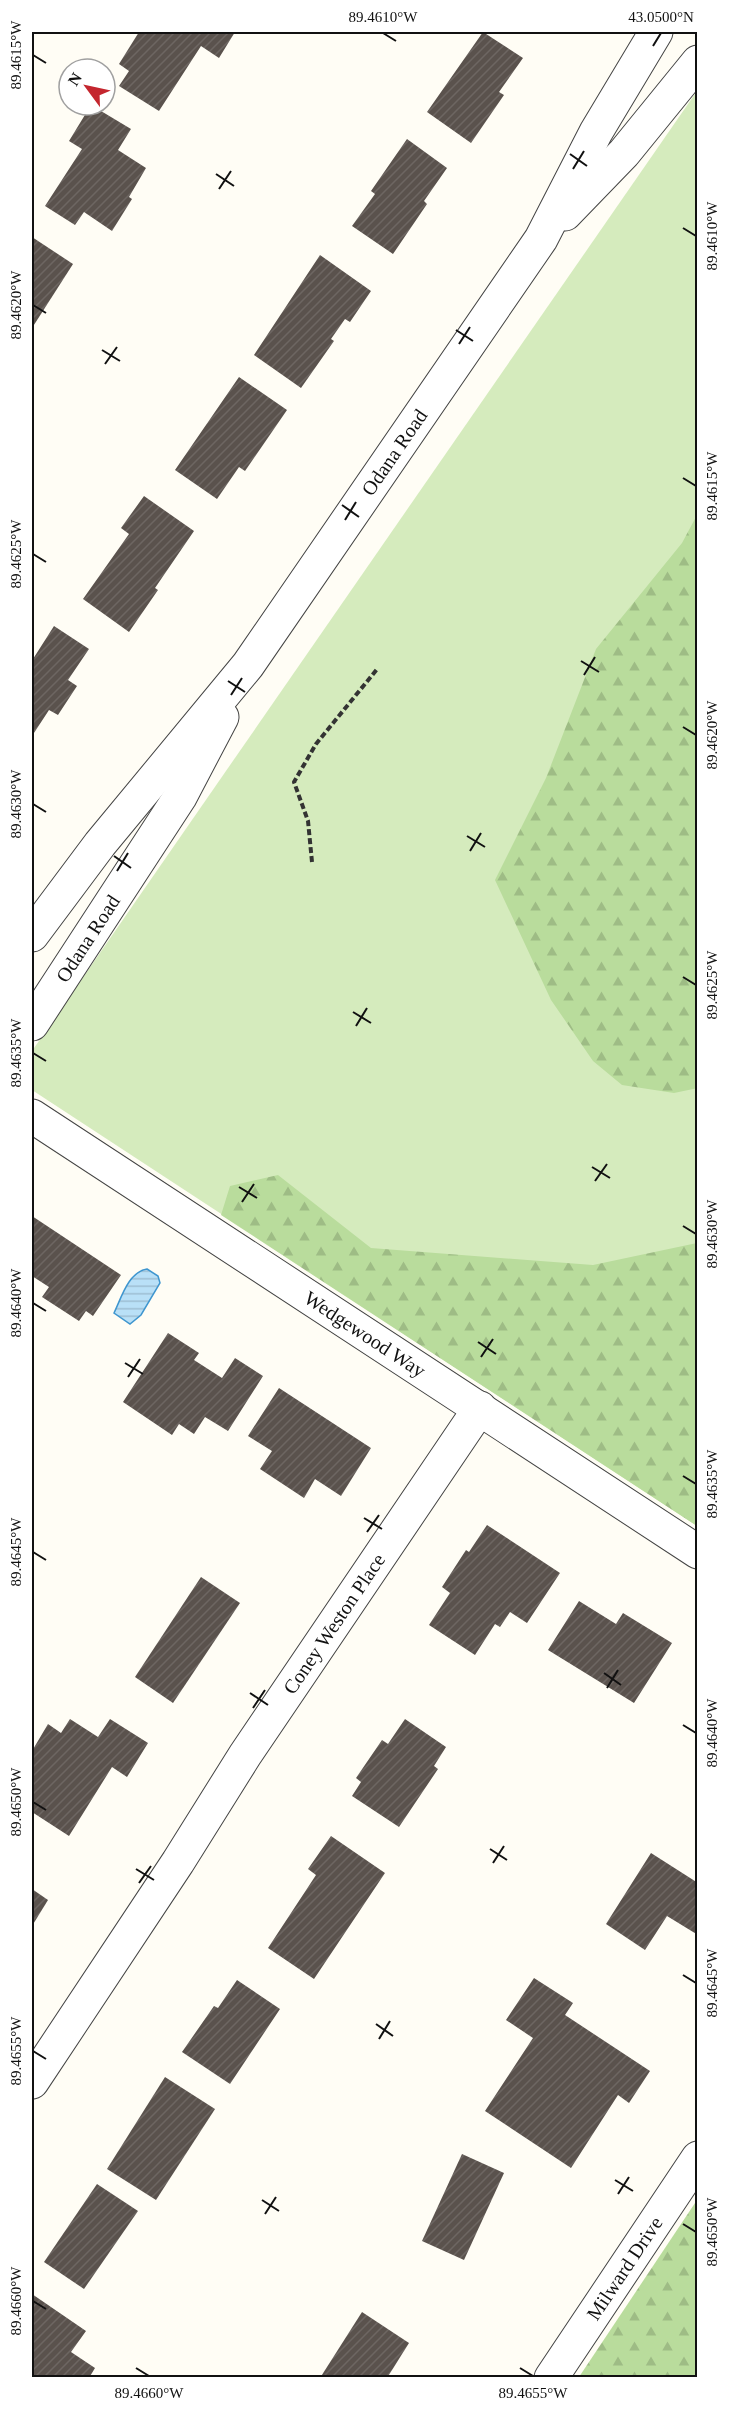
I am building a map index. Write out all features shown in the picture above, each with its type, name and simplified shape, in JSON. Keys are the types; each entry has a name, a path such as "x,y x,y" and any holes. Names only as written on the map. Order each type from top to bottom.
{"street":[{"name":"Odana Road","path":"32,935 100,844 248,665 540,239 596,132 656,32"},
{"name":"Odana Road","path":"540,239 624,153 698,62"},
{"name":"Odana Road","path":"32,1024 180,797 248,665"},
{"name":"Wedgewood Way","path":"32,1116 698,1552"},
{"name":"Coney Weston Place","path":"32,2082 178,1862 245,1755 480,1408"},
{"name":"Milward Drive","path":"551,2378 698,2158"}],"path":[{"path":"312,862 308,821 294,782 316,744 378,668"}],"green space":[{"path":"697,91 697,1526 32,1090 32,1051"},
{"path":"697,515 698,1088 674,1093 622,1085 593,1061 551,1000 495,880 546,778 596,649 682,543"},
{"path":"278,1175 371,1248 593,1265 697,1243 697,1526 221,1215 230,1186"},
{"path":"697,2200 697,2377 579,2377"}],"water":[{"path":"147,1269 158,1276 160,1283 141,1315 130,1324 114,1313 130,1281 140,1271"}],"building":[{"path":"139,32 235,32 219,58 201,46 159,111 119,86 129,71 119,64"},
{"path":"483,32 523,58 499,92 504,95 471,143 427,112"},
{"path":"84,117 111,117 131,129 118,150 146,168 129,197 132,199 112,231 84,212 75,225 45,206 82,149 69,141"},
{"path":"407,139 447,168 424,201 427,204 393,254 352,226 375,194 371,191"},
{"path":"32,237 73,264 32,328"},
{"path":"320,255 371,291 350,322 345,319 331,339 334,341 301,388 254,355"},
{"path":"239,377 287,410 245,471 239,467 217,499 175,470"},
{"path":"144,496 194,531 155,588 158,590 129,632 83,599 129,534 121,528"},
{"path":"54,626 89,649 68,680 77,686 58,715 49,710 32,736 32,658"},
{"path":"32,1216 121,1275 93,1316 86,1311 79,1321 42,1297 49,1287 32,1276"},
{"path":"168,1333 199,1353 194,1360 222,1378 235,1358 263,1376 228,1431 205,1417 194,1434 179,1424 172,1435 123,1402"},
{"path":"279,1388 371,1448 341,1496 315,1479 304,1498 260,1469 272,1451 248,1436"},
{"path":"487,1525 560,1573 527,1623 510,1612 500,1627 495,1624 475,1655 429,1625 450,1593 442,1587 466,1550 469,1552"},
{"path":"201,1577 240,1603 173,1703 135,1677"},
{"path":"579,1601 616,1624 623,1613 672,1643 634,1703 548,1650"},
{"path":"70,1719 98,1737 110,1719 148,1743 127,1777 112,1767 69,1836 32,1812 32,1751 48,1724 61,1733"},
{"path":"405,1719 446,1747 434,1766 438,1769 399,1827 352,1796 361,1782 356,1778 382,1740 388,1744"},
{"path":"331,1836 385,1873 314,1979 268,1948 316,1875 308,1869"},
{"path":"651,1853 698,1883 698,1935 667,1916 645,1950 606,1924"},
{"path":"32,1889 48,1900 32,1926"},
{"path":"534,1978 573,2003 565,2015 650,2071 629,2103 618,2095 571,2168 485,2111 533,2038 506,2020"},
{"path":"237,1980 280,2009 230,2084 182,2052 214,2006 218,2008"},
{"path":"165,2077 215,2109 156,2200 107,2169"},
{"path":"462,2154 504,2173 464,2260 422,2241"},
{"path":"97,2184 138,2211 84,2289 44,2262"},
{"path":"32,2294 86,2331 71,2352 95,2368 89,2378 32,2378"},
{"path":"362,2312 409,2343 387,2378 320,2378"}]}
